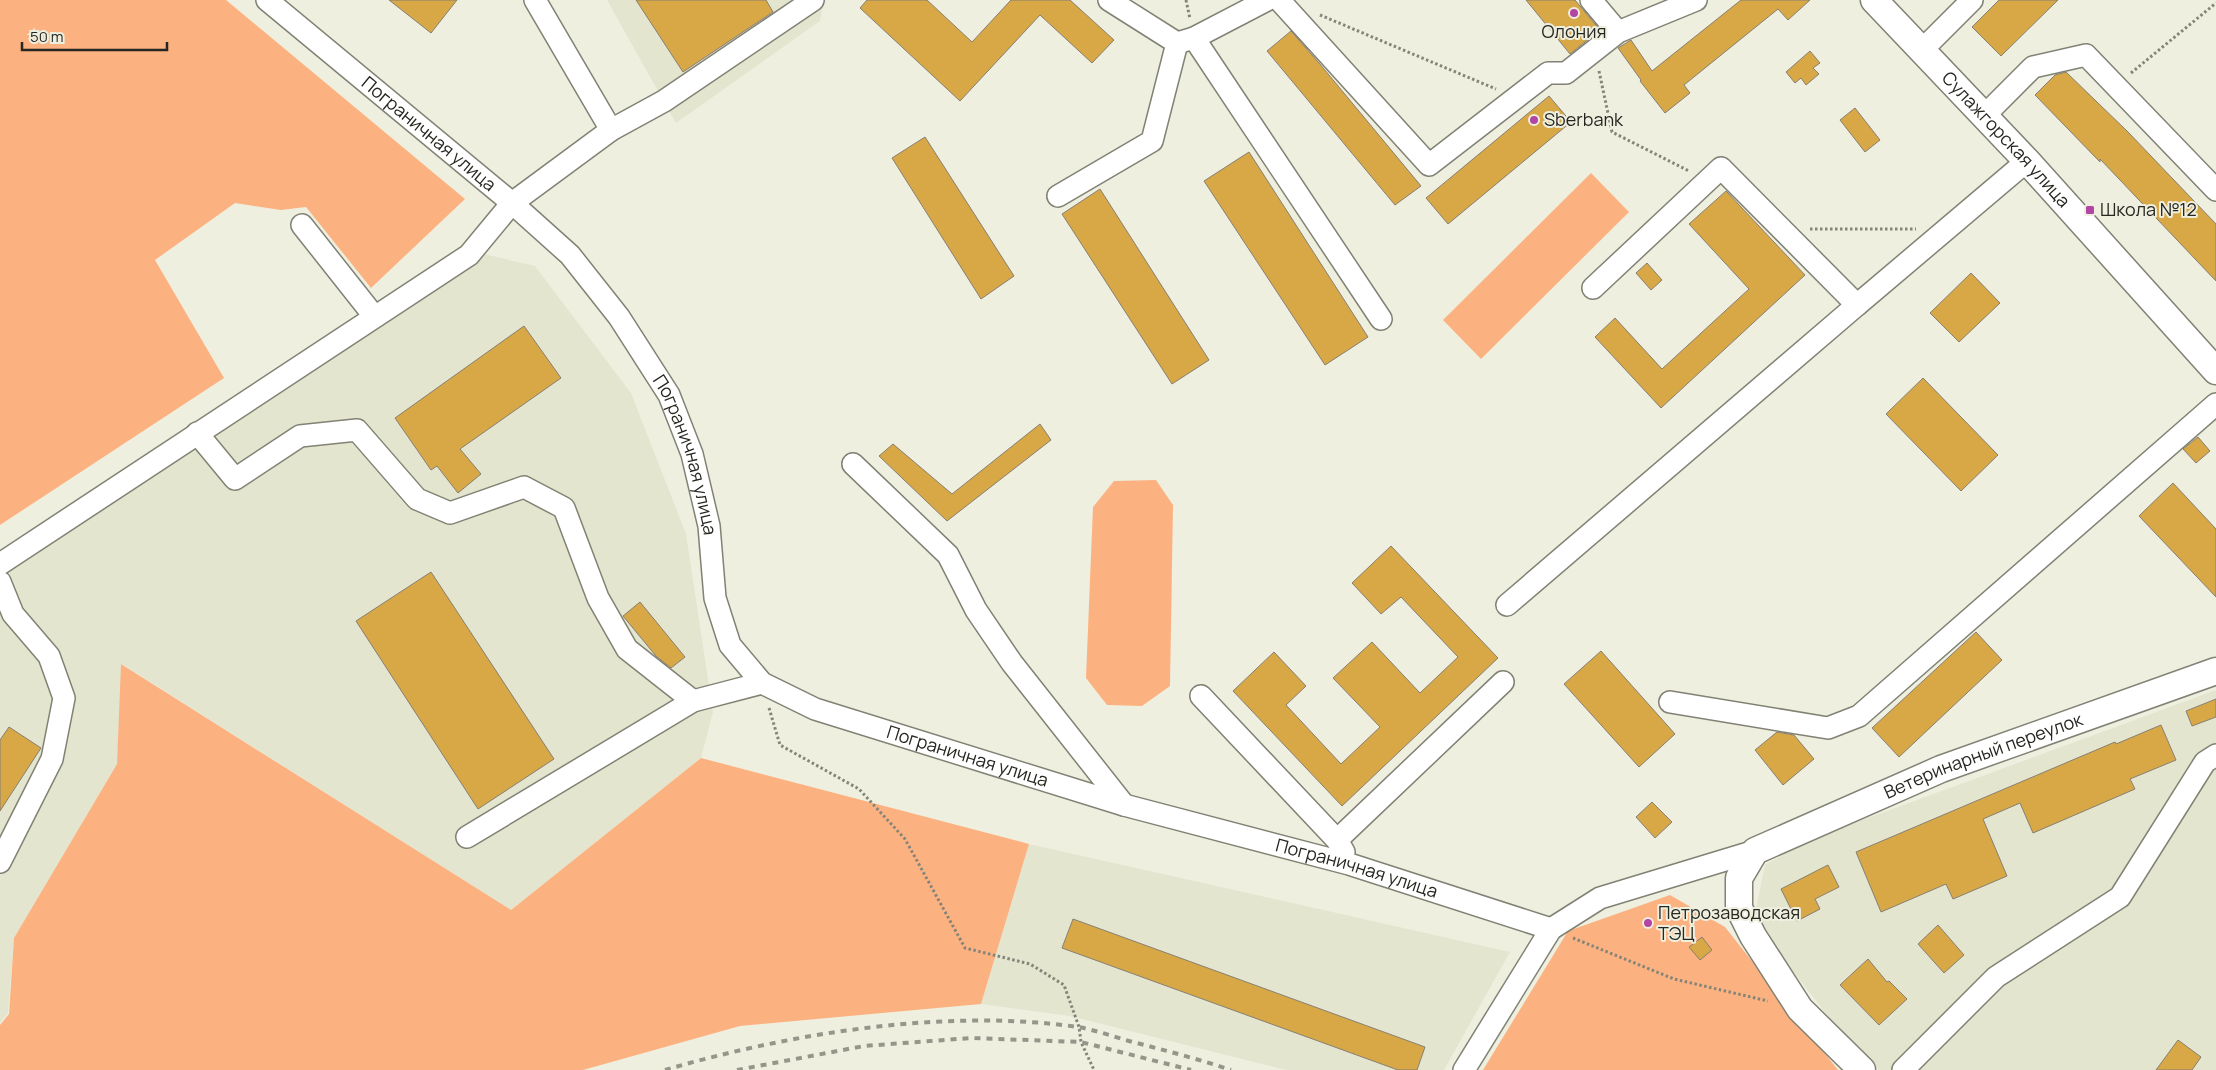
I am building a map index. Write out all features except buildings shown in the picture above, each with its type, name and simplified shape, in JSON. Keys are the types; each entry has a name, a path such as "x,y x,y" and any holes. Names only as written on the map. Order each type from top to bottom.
{"main road":[{"name":"Сулажгорская улица","path":"1874,0 2027,162 2216,371"},
{"name":"Ветеринарный переулок","path":"1755,851 1941,770 2216,671"},
{"path":"1755,851 1739,878 1739,908 1752,936 1800,1009 1862,1070"}],"street":[{"name":"Пограничная улица","path":"266,0 512,203 570,255 619,317 669,395 692,454 709,526 715,598 730,645 762,683 815,709 1124,806 1349,864 1551,929"},
{"path":"535,0 611,130"},
{"path":"0,564 469,254 512,203 611,130 664,101 813,0"},
{"path":"1109,0 1185,40 1381,319"},
{"path":"1058,196 1152,141 1185,40 1267,0"},
{"path":"1279,0 1429,165 1548,73 1566,73 1618,32 1696,0"},
{"path":"1591,0 1618,32"},
{"path":"1921,51 1972,0"},
{"path":"1983,117 2033,67 2086,55 2216,190"},
{"path":"1507,605 2027,162"},
{"path":"1593,288 1721,168 1857,305"},
{"path":"302,225 374,316"},
{"path":"1670,702 1828,728 1859,716 2216,404"},
{"path":"197,433 235,479 300,436 357,430 417,499 450,513 524,487 564,508 598,598 627,649 693,701"},
{"path":"853,464 948,556 976,610 1012,664 1124,806"},
{"path":"0,582 13,614 50,656 64,698 52,759 0,862"},
{"path":"1337,840 1503,682"},
{"path":"467,837 693,701 762,683"},
{"path":"1201,696 1337,840 1349,864"},
{"path":"1904,1070 1996,977 2120,897 2205,762 2216,755"},
{"path":"1464,1070 1551,929 1600,898 1755,851"}],"path":[{"path":"2116,86 2216,2"},
{"path":"1312,11 1516,98"},
{"path":"1595,51 1612,132 1707,181"},
{"path":"1781,229 1947,229"},
{"path":"762,683 780,746 859,789 905,839 965,948 1030,964 1064,985 1079,1027 1081,1042 1094,1070"},
{"path":"1551,929 1674,979 1800,1009"}],"shaded area":[{"path":"0,0 226,0 465,199 371,288 306,207 281,210 235,203 155,260 224,378 0,525"},
{"path":"607,0 824,0 820,21 676,123"},
{"path":"1591,173 1629,212 1481,359 1443,320"},
{"path":"484,254 535,266 631,393 686,534 713,712 701,758 511,910 122,664 117,764 14,938 8,1013 0,1023 0,577"},
{"path":"1156,480 1173,505 1170,686 1142,706 1107,705 1086,678 1093,507 1114,481"},
{"path":"121,664 511,910 701,758 1029,844 981,1004 740,1026 583,1070 0,1070 0,1025 9,1014 14,938 117,764"},
{"path":"2216,690 2216,1070 1879,1070 1841,1033 1775,948 1756,908 1765,865 1811,839"},
{"path":"1029,844 1510,952 1444,1070 1286,1070 1070,1016 981,1004"},
{"path":"1670,895 1725,927 1838,1070 1483,1070 1568,931"}],"railway":[{"path":"665,1070 764,1045 817,1035 923,1022 976,1020 1028,1022 1078,1027 1231,1070"},
{"path":"737,1070 864,1046 971,1038 1081,1042 1191,1070"}],"place":[{"name":"Олония","path":"1574,13"},
{"name":"Sberbank","path":"1534,120"},
{"name":"Школа №12","path":"2090,210"},
{"name":"Петрозаводская ТЭЦ","path":"1648,923"}]}
